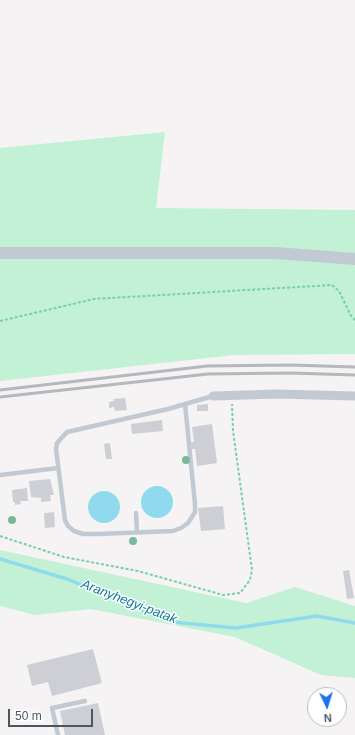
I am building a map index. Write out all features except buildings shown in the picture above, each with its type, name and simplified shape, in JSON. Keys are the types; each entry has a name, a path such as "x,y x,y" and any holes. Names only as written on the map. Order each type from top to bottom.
{"street":[{"path":"0,253 276,253 355,259"},
{"path":"213,396 277,394 355,396"}],"lane":[{"path":"185,404 195,512 188,523 173,531 83,534 74,531 68,526 65,520 56,449 57,443 67,432 213,396"},
{"path":"0,475 58,468"},
{"path":"136,513 137,532"},
{"path":"58,735 52,708 85,701"}],"path":[{"path":"0,321 94,299 332,285 339,291 351,316 355,320"}],"green space":[{"path":"165,132 156,208 355,210 355,354 234,355 0,381 0,148"},
{"path":"0,550 246,603 295,587 355,606 355,678 321,675 235,637 91,609 35,615 0,606"}],"water":[{"path":"154,486 160,486 169,490 173,502 169,514 160,518 154,518 145,514 141,505 141,499 145,490"},
{"path":"104,491 115,496 120,507 115,518 104,523 93,518 88,507 93,496"}],"waterway":[{"name":"Aranyhegyi-patak","path":"0,559 67,579 172,622 236,628 317,616 355,623"}],"railway":[{"path":"0,390 207,366 290,365 355,367"},
{"path":"0,397 208,374 290,373 355,375"}]}
